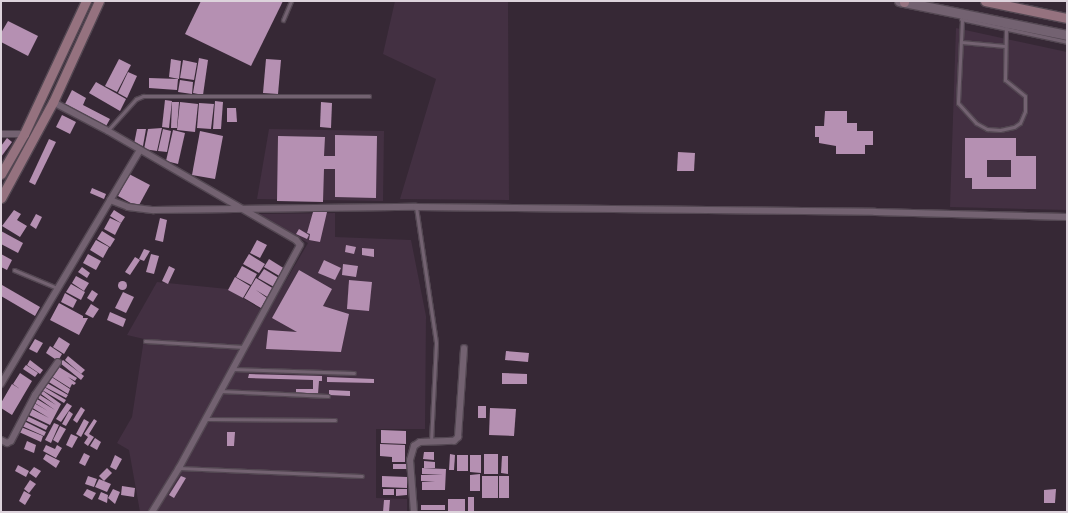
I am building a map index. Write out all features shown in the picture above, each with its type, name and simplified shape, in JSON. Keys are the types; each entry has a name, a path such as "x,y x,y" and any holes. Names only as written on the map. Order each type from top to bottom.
{"main road":[{"path":"1,174 23,137 86,1"},
{"path":"1,198 32,144 53,102 99,1"},
{"path":"985,1 1067,18"},
{"path":"23,137 32,144"}],"street":[{"path":"902,2 1067,35"},
{"path":"53,102 108,131 296,240 300,245 179,468 152,512"},
{"path":"1,134 23,137"},
{"path":"1,384 140,150"},
{"path":"110,200 132,208 416,207 875,212 1067,217"},
{"path":"414,512 410,455 417,443 454,441 458,438 464,348"},
{"path":"1,440 7,443 11,441 31,401 58,362"}],"lane":[{"path":"283,20 291,1"},
{"path":"953,13 962,20 1067,42"},
{"path":"962,20 958,99 960,107 980,126 1000,130 1020,123 1025,111 1025,96 1005,80 1006,28"},
{"path":"962,42 1005,46"},
{"path":"108,131 136,99 143,96 369,96"},
{"path":"416,207 436,343 431,441"},
{"path":"14,270 58,289"},
{"path":"144,341 244,347"},
{"path":"232,369 354,373"},
{"path":"220,391 328,396"},
{"path":"204,419 335,420"},
{"path":"179,468 362,476"}],"shaded area":[{"path":"395,1 508,1 509,200 400,199 436,79 383,54"},
{"path":"956,28 1067,52 1067,210 950,207"},
{"path":"269,129 384,131 383,201 257,199"},
{"path":"335,213 335,237 411,240 426,316 425,429 376,429 376,498 407,499 407,512 140,512 129,450 117,443 132,417 144,339 127,335 157,282 228,289 267,313 308,243 258,214"}],"building":[{"path":"201,1 283,1 251,66 185,34"},
{"path":"8,21 38,36 28,56 1,42 1,33"},
{"path":"199,58 208,60 203,95 193,93"},
{"path":"119,59 131,65 117,92 105,86"},
{"path":"171,59 181,61 179,79 169,77"},
{"path":"266,59 281,60 278,94 263,93"},
{"path":"183,60 197,63 194,80 180,78"},
{"path":"128,72 137,76 127,98 118,93"},
{"path":"149,78 178,79 177,90 149,88"},
{"path":"180,80 193,82 192,94 178,92"},
{"path":"96,82 126,99 120,111 89,93"},
{"path":"72,90 86,98 83,105 110,119 105,128 64,106"},
{"path":"165,100 172,101 169,128 162,127"},
{"path":"215,101 223,102 221,129 213,129"},
{"path":"172,102 179,102 177,128 171,128"},
{"path":"180,102 198,104 195,132 177,130"},
{"path":"321,102 332,103 331,128 320,127"},
{"path":"199,103 214,104 211,129 197,128"},
{"path":"227,108 236,108 237,122 227,122"},
{"path":"825,111 847,111 847,123 857,123 857,131 873,131 873,145 865,145 865,154 836,154 836,146 819,143 819,137 815,137 815,126 824,126"},
{"path":"62,115 76,122 70,134 56,127"},
{"path":"162,128 157,151 144,149 148,129"},
{"path":"137,129 146,129 143,146 134,144"},
{"path":"163,129 171,131 167,152 158,151"},
{"path":"173,130 185,133 178,164 166,161"},
{"path":"200,131 223,136 215,179 192,175"},
{"path":"335,135 377,136 376,198 335,197 335,169 324,169 323,202 277,201 278,136 325,137 324,156 335,156"},
{"path":"7,138 12,142 1,157 1,146"},
{"path":"965,138 1016,138 1016,156 1036,156 1036,189 972,189 972,178 965,178","holes":["987,160 1011,160 1011,177 987,177"]},
{"path":"49,139 56,142 35,185 29,182"},
{"path":"678,152 695,153 694,171 677,171"},
{"path":"129,174 150,185 138,207 118,196"},
{"path":"92,188 106,194 104,199 90,193"},
{"path":"14,210 21,214 17,220 27,226 20,237 2,226"},
{"path":"114,210 125,217 121,223 110,216"},
{"path":"313,212 327,212 320,242 309,240 310,234 307,233"},
{"path":"36,214 42,217 36,229 30,225"},
{"path":"110,218 121,223 115,235 104,229"},
{"path":"160,218 167,220 163,242 155,240"},
{"path":"299,229 309,235 307,239 296,234"},
{"path":"1,231 23,243 18,253 1,244"},
{"path":"102,231 115,239 110,247 97,239"},
{"path":"96,240 109,247 103,258 90,250"},
{"path":"257,240 267,245 260,258 250,253"},
{"path":"346,245 356,247 354,254 345,252"},
{"path":"362,248 374,249 374,257 362,255"},
{"path":"144,249 150,251 144,261 139,259"},
{"path":"1,254 12,260 7,270 1,267"},
{"path":"88,254 101,261 96,270 83,263"},
{"path":"151,254 159,256 154,274 146,272"},
{"path":"249,254 265,264 259,273 243,264"},
{"path":"135,257 140,260 130,275 125,272"},
{"path":"269,259 285,269 281,277 264,267"},
{"path":"324,260 341,268 335,280 318,273"},
{"path":"343,264 358,266 356,277 342,275"},
{"path":"169,266 175,269 168,284 162,281"},
{"path":"242,266 257,274 251,285 236,277"},
{"path":"82,267 90,273 87,278 78,272"},
{"path":"264,269 279,278 274,287 258,278"},
{"path":"299,270 332,289 323,306 349,314 341,352 266,349 268,330 297,332 272,318"},
{"path":"76,276 89,283 84,291 72,283"},
{"path":"235,277 250,286 243,298 228,290"},
{"path":"256,278 274,289 269,298 256,290 267,298 261,308 244,298"},
{"path":"122,280 127,285 122,290 117,285"},
{"path":"349,280 372,282 369,311 347,309"},
{"path":"71,284 85,292 81,300 66,292"},
{"path":"2,285 40,307 35,316 1,296"},
{"path":"92,290 98,294 93,302 87,298"},
{"path":"123,292 134,297 126,313 115,308"},
{"path":"65,293 77,300 73,308 61,302"},
{"path":"59,303 83,316 83,318 88,318 79,335 50,320"},
{"path":"91,304 99,309 93,318 85,314"},
{"path":"110,312 126,319 123,327 107,320"},
{"path":"59,337 70,344 64,354 53,347"},
{"path":"35,339 43,343 37,353 29,349"},
{"path":"50,346 62,354 58,361 46,353"},
{"path":"506,351 529,353 528,362 505,360"},
{"path":"68,356 85,370 81,374 65,360"},
{"path":"30,360 43,370 40,374 27,365"},
{"path":"63,360 84,376 81,380 60,363"},
{"path":"26,365 38,373 35,377 23,369"},
{"path":"59,367 77,378 75,381 68,377 76,383 72,384 70,388 51,376"},
{"path":"20,373 32,381 12,415 1,408 1,403 12,384 20,389 13,384"},
{"path":"502,373 527,374 527,384 502,384"},
{"path":"249,374 322,376 322,381 319,381 318,394 296,393 296,389 313,389 313,380 248,378"},
{"path":"50,376 70,389 68,394 47,381"},
{"path":"327,377 374,379 374,383 327,382"},
{"path":"47,383 68,395 66,398 45,387"},
{"path":"44,387 66,400 64,403 42,390"},
{"path":"329,390 350,391 350,396 329,395"},
{"path":"43,391 61,404 50,425 27,414 30,408 49,418 31,407 34,403 48,411 35,403 37,399 55,410 38,398 40,395 56,405 41,394"},
{"path":"67,403 72,406 61,422 56,419"},
{"path":"478,406 486,406 486,418 478,418"},
{"path":"81,407 85,410 77,423 73,420"},
{"path":"490,408 516,409 514,436 489,435"},
{"path":"69,411 73,414 66,426 62,424"},
{"path":"27,416 48,426 46,430 25,420"},
{"path":"84,419 89,422 81,437 76,434"},
{"path":"94,419 97,421 89,434 94,437 88,446 84,443 88,437 84,434"},
{"path":"24,421 46,432 44,436 22,426"},
{"path":"54,423 59,425 51,443 45,440"},
{"path":"60,426 66,429 58,443 53,440"},
{"path":"21,427 43,436 41,442 19,432"},
{"path":"381,430 406,431 406,444 381,443"},
{"path":"227,432 235,432 234,446 227,446"},
{"path":"71,434 78,437 72,448 66,445"},
{"path":"95,438 101,442 97,450 90,446"},
{"path":"27,441 36,445 34,453 24,449"},
{"path":"380,444 405,445 405,462 392,462 392,457 380,456"},
{"path":"46,445 55,449 57,445 62,448 56,458 43,451"},
{"path":"424,452 434,452 434,460 423,459"},
{"path":"84,453 90,456 85,466 79,463"},
{"path":"46,454 60,461 56,468 43,459"},
{"path":"450,454 455,455 454,470 449,470"},
{"path":"484,454 498,454 498,474 484,474"},
{"path":"115,455 122,459 116,470 110,467"},
{"path":"457,455 468,455 468,471 457,471"},
{"path":"470,455 481,455 481,473 470,472"},
{"path":"502,456 508,456 508,474 501,473"},
{"path":"424,461 435,462 435,468 424,468"},
{"path":"393,464 407,464 407,469 393,469"},
{"path":"18,465 29,471 26,477 15,471"},
{"path":"34,467 41,471 36,478 29,473"},
{"path":"107,468 112,473 104,481 99,476"},
{"path":"422,468 446,469 445,490 422,490 422,482 435,482 421,481 421,475 443,475 422,474"},
{"path":"480,474 480,491 470,491 470,475"},
{"path":"88,476 97,479 94,487 85,484"},
{"path":"181,476 186,478 174,498 169,495"},
{"path":"382,476 407,477 407,488 382,487"},
{"path":"482,476 498,476 498,498 482,498"},
{"path":"499,476 509,476 509,498 499,498"},
{"path":"99,479 111,484 107,492 95,487"},
{"path":"30,480 36,484 29,493 24,489"},
{"path":"122,486 135,488 134,497 121,495"},
{"path":"87,489 96,493 92,500 83,495"},
{"path":"113,489 120,492 115,504 108,498"},
{"path":"383,489 394,489 394,495 383,495"},
{"path":"396,489 407,489 407,495 396,496"},
{"path":"1056,489 1055,503 1044,503 1044,490"},
{"path":"24,491 31,495 25,505 19,501"},
{"path":"101,492 108,495 107,503 98,499"},
{"path":"468,497 474,497 474,512 468,512"},
{"path":"448,499 465,499 465,512 448,512"},
{"path":"384,500 390,500 389,512 383,512"},
{"path":"421,505 445,505 445,510 421,510"}]}
